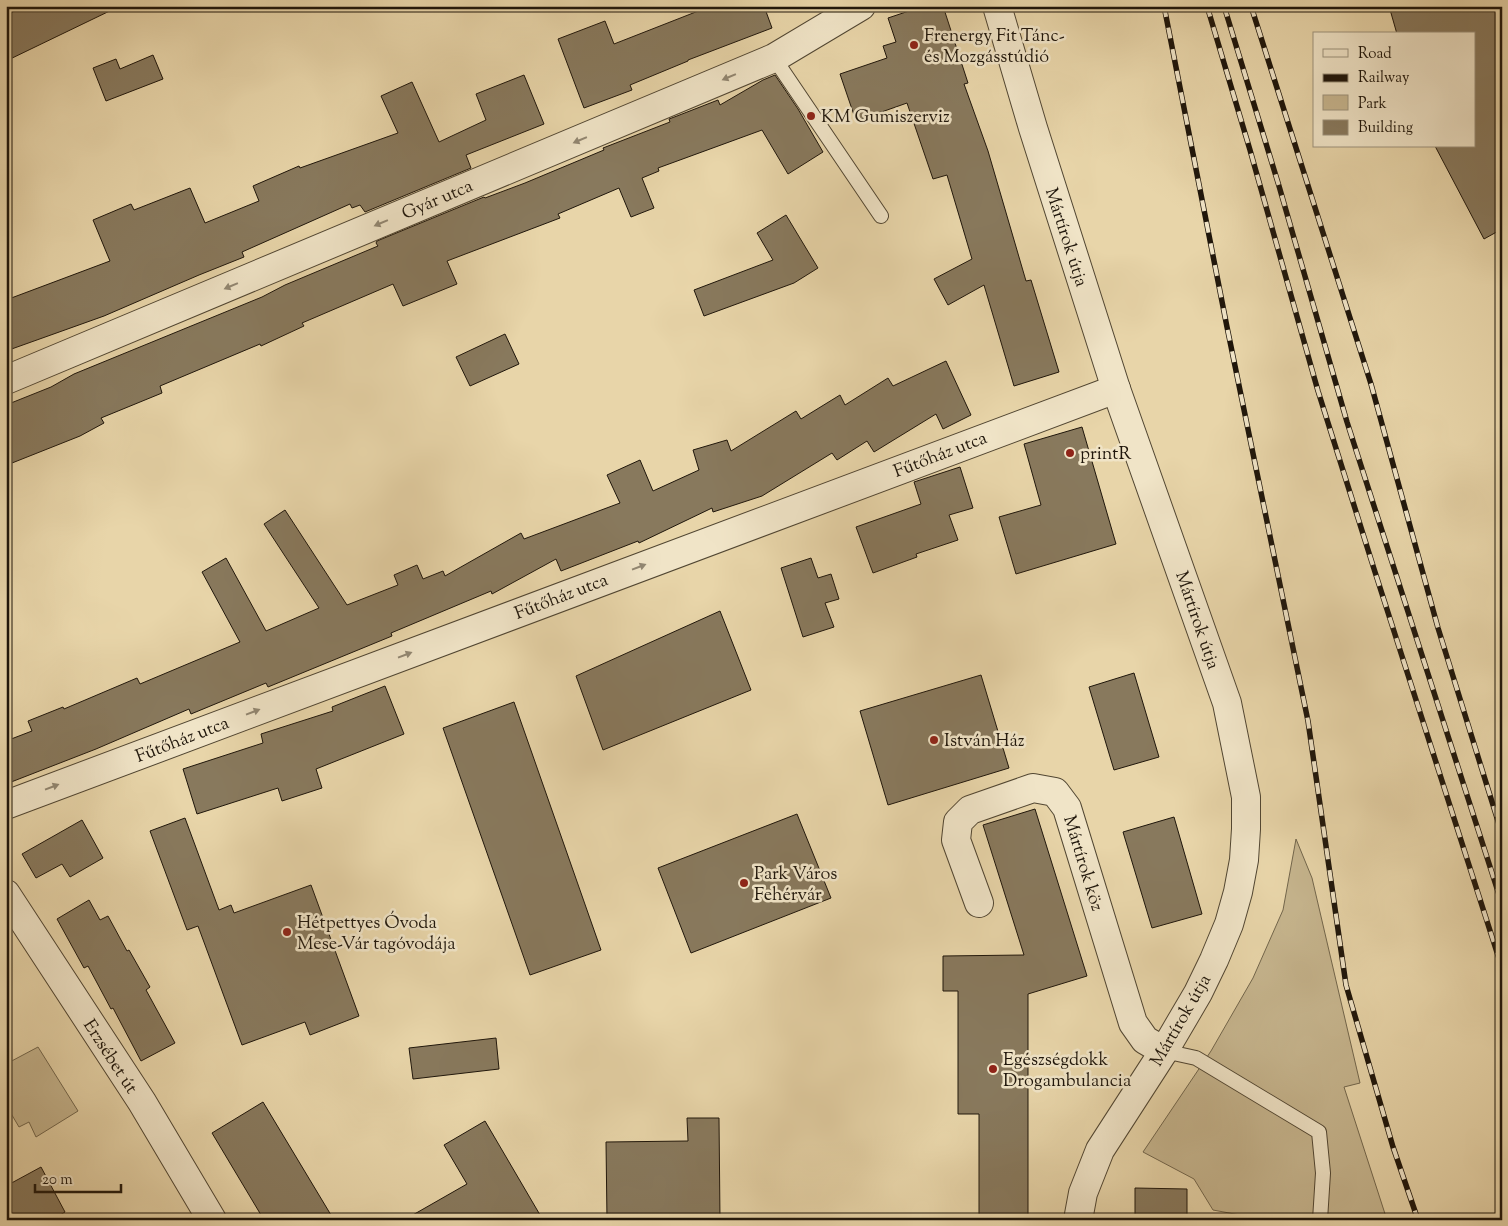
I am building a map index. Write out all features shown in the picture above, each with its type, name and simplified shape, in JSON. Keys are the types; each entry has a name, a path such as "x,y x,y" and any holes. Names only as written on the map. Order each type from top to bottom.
{"street":[{"name":"Gyár utca","path":"6,380 774,58 861,6"},
{"name":"Mártírok útja","path":"996,6 1116,389 1227,703 1246,797 1244,860 1229,924 1198,993 1164,1051 1100,1150 1083,1193 1078,1220"},
{"name":"Fűtőház utca","path":"6,805 1116,389"},
{"name":"Mártírok köz","path":"979,903 956,840 958,822 970,810 1034,788 1055,792 1067,808 1133,1023 1145,1040 1164,1051"},
{"name":"Erzsébet út","path":"6,894 142,1102 212,1220"}],"lane":[{"path":"774,58 881,216"},
{"path":"1164,1051 1196,1058 1319,1132 1323,1172 1320,1220"}],"green space":[{"path":"1296,839 1312,878 1360,1083 1344,1087 1387,1220 1267,1220 1213,1210 1194,1179 1143,1152 1211,1051 1253,978 1283,910"},
{"path":"38,1047 78,1111 36,1137 29,1122 19,1127 6,1105 6,1064"}],"building":[{"path":"26,6 120,6 6,61 6,15"},
{"path":"711,6 764,6 772,28 688,60 630,85 632,90 584,108 558,39 605,21 614,44"},
{"path":"924,6 943,6 968,83 964,84 988,151 1026,281 1031,280 1059,372 1014,386 984,285 948,305 934,279 972,259 947,175 933,179 907,103 856,121 840,74 887,58 883,46 896,42 888,18"},
{"path":"1389,6 1502,6 1502,229 1484,239 1436,148 1476,148 1476,32 1396,32"},
{"path":"153,55 163,79 106,101 93,68 116,59 120,69"},
{"path":"524,75 544,124 466,155 471,168 365,212 360,205 352,208 350,204 242,252 244,257 104,316 6,351 6,300 110,261 93,220 131,204 134,210 190,188 205,223 259,201 253,186 299,166 300,168 398,133 381,96 412,82 439,142 486,120 476,94"},
{"path":"775,75 798,109 823,152 788,174 762,130 658,168 659,171 642,178 654,208 631,217 619,188 558,214 560,218 447,261 457,284 403,306 393,284 302,323 304,326 261,346 260,344 160,386 162,393 101,418 104,423 80,436 12,463 6,450 6,405 51,387 74,374 262,297 285,285 378,246 377,241 604,150 603,148 670,122 669,119 718,100 720,105"},
{"path":"786,215 818,268 794,283 704,316 694,290 773,260 757,233"},
{"path":"505,334 519,364 470,386 456,357"},
{"path":"946,361 971,415 943,429 936,414 874,452 867,441 837,460 832,453 762,496 713,512 712,508 639,543 638,541 561,571 556,559 492,594 491,591 391,633 392,636 268,687 266,683 191,714 189,709 96,749 6,784 6,741 32,731 28,721 63,707 64,709 137,678 140,684 240,642 202,572 226,558 266,631 319,608 264,524 285,510 347,605 398,585 394,575 417,565 423,579 443,571 445,576 521,533 524,539 620,503 607,475 640,460 653,491 699,470 693,450 727,440 731,451 796,411 801,419 840,395 845,405 888,378 893,386"},
{"path":"1082,427 1116,544 1016,574 999,517 1041,505 1024,444"},
{"path":"960,467 973,508 949,515 958,540 916,554 917,557 873,573 856,527 921,504 914,482"},
{"path":"811,558 818,578 831,574 839,599 825,603 834,627 803,637 781,568"},
{"path":"720,611 751,690 603,750 576,676"},
{"path":"1134,673 1159,757 1114,770 1089,687"},
{"name":"István Ház","path":"981,675 1009,768 888,805 860,711"},
{"path":"385,686 404,734 316,769 322,788 282,801 278,788 197,814 183,769 263,743 261,734 333,711 332,707"},
{"path":"514,702 601,950 530,975 443,728"},
{"path":"1035,809 1087,976 1028,994 1028,1220 979,1220 979,1114 958,1114 958,991 943,991 943,956 1024,955 983,825"},
{"name":"Park Város Fehérvár","path":"797,814 831,898 691,953 658,868"},
{"path":"1174,817 1202,914 1152,928 1123,832"},
{"name":"Hétpettyes Óvoda Mese-Vár tagóvodája","path":"185,818 219,910 231,905 234,913 311,885 359,1016 310,1035 305,1022 242,1045 198,926 187,930 150,831"},
{"path":"82,820 103,858 70,877 62,864 36,878 22,854"},
{"path":"89,900 100,920 108,916 127,951 129,950 150,987 146,990 175,1043 141,1061 113,1008 111,1009 88,966 84,968 57,919"},
{"path":"496,1038 499,1069 413,1079 409,1048"},
{"path":"263,1102 334,1220 264,1220 212,1133"},
{"path":"687,1118 719,1118 720,1220 607,1220 606,1142 688,1141"},
{"path":"485,1121 543,1220 404,1220 467,1184 444,1145"},
{"path":"41,1167 65,1212 52,1220 6,1220 6,1186"},
{"path":"1135,1188 1187,1189 1187,1220 1135,1220"}],"railway":[{"path":"1164,6 1227,327 1308,721 1346,985 1393,1147 1418,1220"},
{"path":"1207,6 1318,391 1502,968"},
{"path":"1224,6 1279,186 1347,422 1502,904"},
{"path":"1251,6 1371,384 1438,628 1502,834"}],"place":[{"name":"Frenergy Fit Tánc- és Mozgásstúdió","path":"914,45"},
{"name":"KM Gumiszerviz","path":"811,116"},
{"name":"printR","path":"1070,453"},
{"name":"István Ház","path":"934,740"},
{"name":"Park Város Fehérvár","path":"744,883"},
{"name":"Hétpettyes Óvoda Mese-Vár tagóvodája","path":"287,932"},
{"name":"Egészségdokk Drogambulancia","path":"993,1069"}]}
